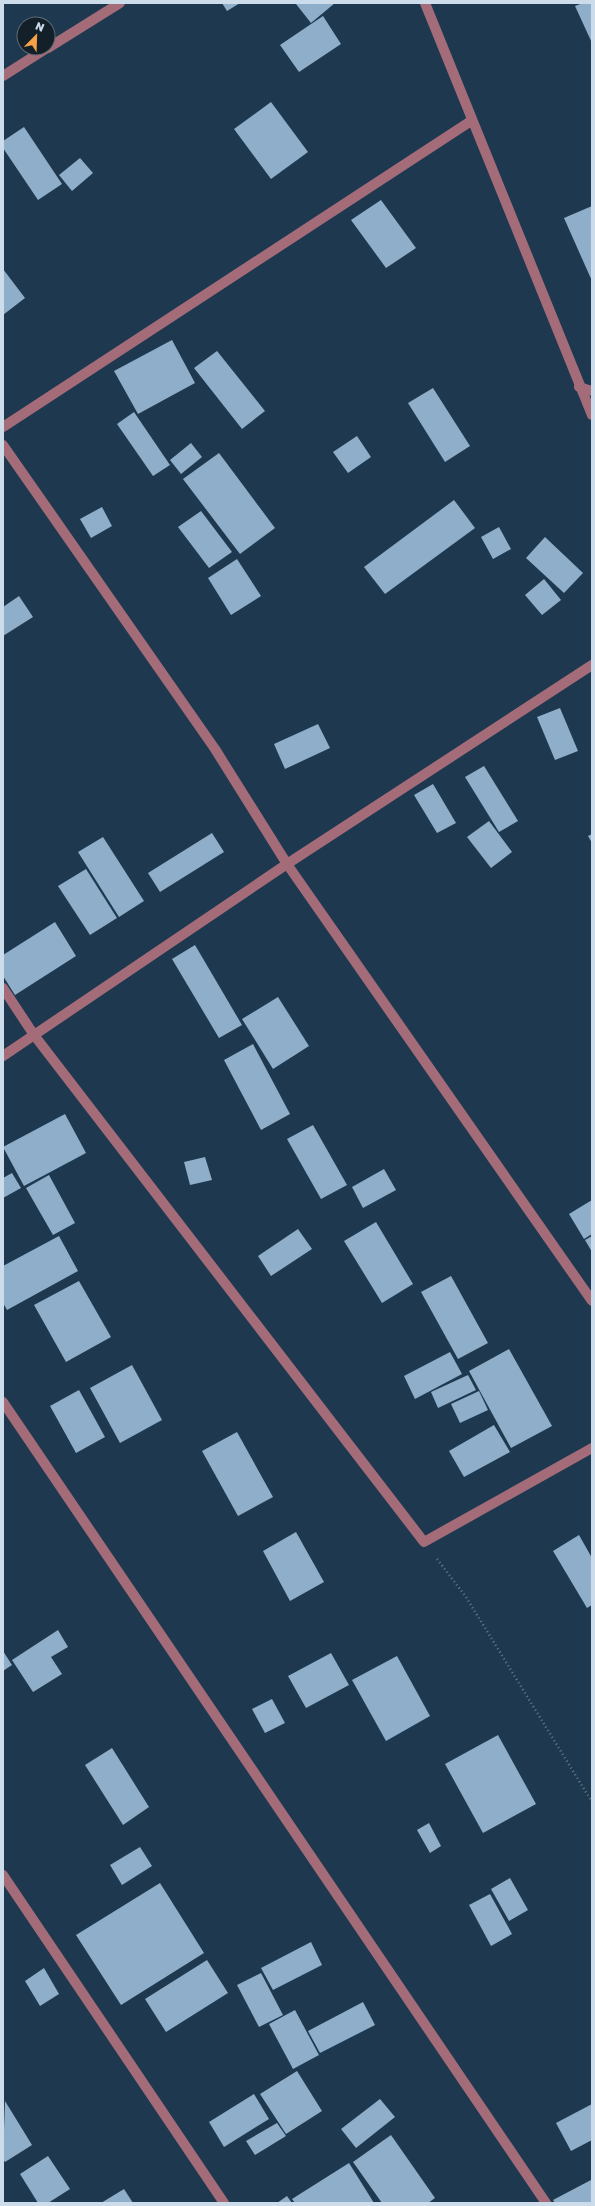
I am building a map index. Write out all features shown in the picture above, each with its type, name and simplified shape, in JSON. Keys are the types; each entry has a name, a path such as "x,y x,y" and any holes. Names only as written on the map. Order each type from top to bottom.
{"street":[{"path":"56,43 120,3"},
{"path":"425,3 579,387 592,415"},
{"path":"3,76 35,56"},
{"path":"3,427 471,120"},
{"path":"579,387 592,391"},
{"path":"3,445 215,750 288,864 592,1301"},
{"path":"3,1056 288,864 592,665"},
{"path":"3,988 34,1034 424,1542 592,1448"},
{"path":"3,1402 546,2203"},
{"path":"3,1875 224,2203"}],"path":[{"path":"424,1542 466,1596 592,1802"}],"building":[{"path":"222,3 240,3 227,11"},
{"path":"335,3 311,23 296,4"},
{"path":"583,3 592,3 592,43 575,6"},
{"path":"323,16 341,44 299,72 280,45"},
{"path":"271,102 308,152 271,179 234,129"},
{"path":"24,127 62,184 38,200 3,148 3,141"},
{"path":"80,158 93,173 72,191 59,175"},
{"path":"381,200 416,248 386,268 351,220"},
{"path":"592,206 592,281 564,218"},
{"path":"3,269 25,298 3,315"},
{"path":"172,340 195,383 138,414 114,371"},
{"path":"217,351 265,411 242,429 194,368"},
{"path":"433,388 470,446 445,462 408,403"},
{"path":"134,412 170,465 153,476 117,424"},
{"path":"357,436 371,457 348,473 333,452"},
{"path":"191,443 202,457 181,474 170,460"},
{"path":"219,453 275,528 240,554 183,479"},
{"path":"454,500 475,528 385,594 364,567"},
{"path":"102,507 112,526 91,538 80,519"},
{"path":"201,511 232,552 209,568 178,527"},
{"path":"499,527 511,549 493,559 481,537"},
{"path":"545,537 583,573 564,593 526,558"},
{"path":"237,559 261,596 231,615 208,578"},
{"path":"544,579 561,600 542,615 525,595"},
{"path":"19,596 33,617 3,636 3,607"},
{"path":"560,708 578,751 555,760 537,717"},
{"path":"318,724 330,748 285,769 274,744"},
{"path":"484,766 518,821 499,832 465,777"},
{"path":"433,784 456,823 437,833 414,795"},
{"path":"489,821 512,852 491,868 467,837"},
{"path":"212,833 224,852 160,892 148,873"},
{"path":"592,834 592,843 588,836"},
{"path":"103,837 144,901 119,917 78,852"},
{"path":"86,869 117,918 90,935 58,886"},
{"path":"55,922 76,956 15,995 3,976 3,955"},
{"path":"195,945 242,1025 219,1038 172,959"},
{"path":"278,997 309,1046 273,1069 242,1019"},
{"path":"253,1044 290,1114 261,1130 224,1060"},
{"path":"65,1114 86,1153 24,1186 3,1147"},
{"path":"313,1125 347,1185 321,1199 287,1139"},
{"path":"205,1157 212,1180 190,1185 184,1162"},
{"path":"384,1169 396,1190 363,1208 352,1187"},
{"path":"12,1173 21,1188 3,1198 3,1178"},
{"path":"49,1175 75,1223 53,1235 26,1188"},
{"path":"592,1200 592,1234 584,1239 569,1214"},
{"path":"376,1222 413,1284 382,1303 344,1241"},
{"path":"298,1229 312,1249 271,1276 258,1256"},
{"path":"59,1236 78,1271 7,1310 3,1303 3,1266"},
{"path":"592,1236 592,1252 585,1240"},
{"path":"451,1276 488,1343 458,1359 421,1292"},
{"path":"79,1281 111,1337 66,1362 34,1305"},
{"path":"509,1349 552,1426 511,1448 469,1371"},
{"path":"450,1352 462,1374 415,1399 404,1376"},
{"path":"132,1365 162,1420 120,1443 90,1388"},
{"path":"468,1375 476,1390 438,1408 431,1392"},
{"path":"79,1390 105,1437 76,1453 50,1406"},
{"path":"479,1391 488,1410 460,1423 451,1404"},
{"path":"494,1425 510,1452 464,1477 449,1451"},
{"path":"237,1432 273,1497 238,1516 202,1451"},
{"path":"296,1532 324,1582 290,1601 263,1551"},
{"path":"579,1535 592,1558 592,1605 587,1608 553,1551"},
{"path":"58,1630 68,1647 51,1657 62,1674 33,1692 12,1660"},
{"path":"3,1651 12,1665 3,1671"},
{"path":"331,1653 349,1685 306,1708 288,1676"},
{"path":"397,1656 430,1716 386,1741 352,1680"},
{"path":"272,1699 285,1723 265,1733 252,1709"},
{"path":"498,1735 536,1804 483,1833 445,1764"},
{"path":"112,1748 149,1807 123,1825 85,1765"},
{"path":"429,1823 441,1846 430,1853 417,1830"},
{"path":"140,1847 152,1866 122,1885 110,1865"},
{"path":"510,1878 528,1910 509,1921 491,1889"},
{"path":"160,1883 204,1953 121,2005 76,1935"},
{"path":"490,1894 512,1934 491,1946 469,1905"},
{"path":"311,1942 322,1965 273,1990 261,1968"},
{"path":"207,1960 228,1993 166,2032 145,1999"},
{"path":"44,1968 59,1994 40,2006 25,1981"},
{"path":"261,1973 283,2015 259,2027 237,1985"},
{"path":"363,2002 375,2025 320,2053 308,2031"},
{"path":"295,2010 319,2055 293,2069 269,2024"},
{"path":"297,2071 322,2111 286,2134 260,2094"},
{"path":"254,2094 269,2119 224,2147 209,2122"},
{"path":"380,2099 395,2117 356,2148 341,2129"},
{"path":"5,2101 32,2145 5,2162 3,2159"},
{"path":"592,2104 592,2140 571,2151 556,2123"},
{"path":"277,2123 286,2136 255,2155 246,2141"},
{"path":"391,2135 435,2198 428,2203 382,2203 353,2162"},
{"path":"48,2156 70,2189 48,2203 38,2203 20,2174"},
{"path":"349,2163 374,2203 295,2203 292,2199"},
{"path":"591,2180 592,2202 555,2203 553,2200"},
{"path":"124,2189 133,2203 101,2203"},
{"path":"287,2196 292,2203 277,2203"}]}
